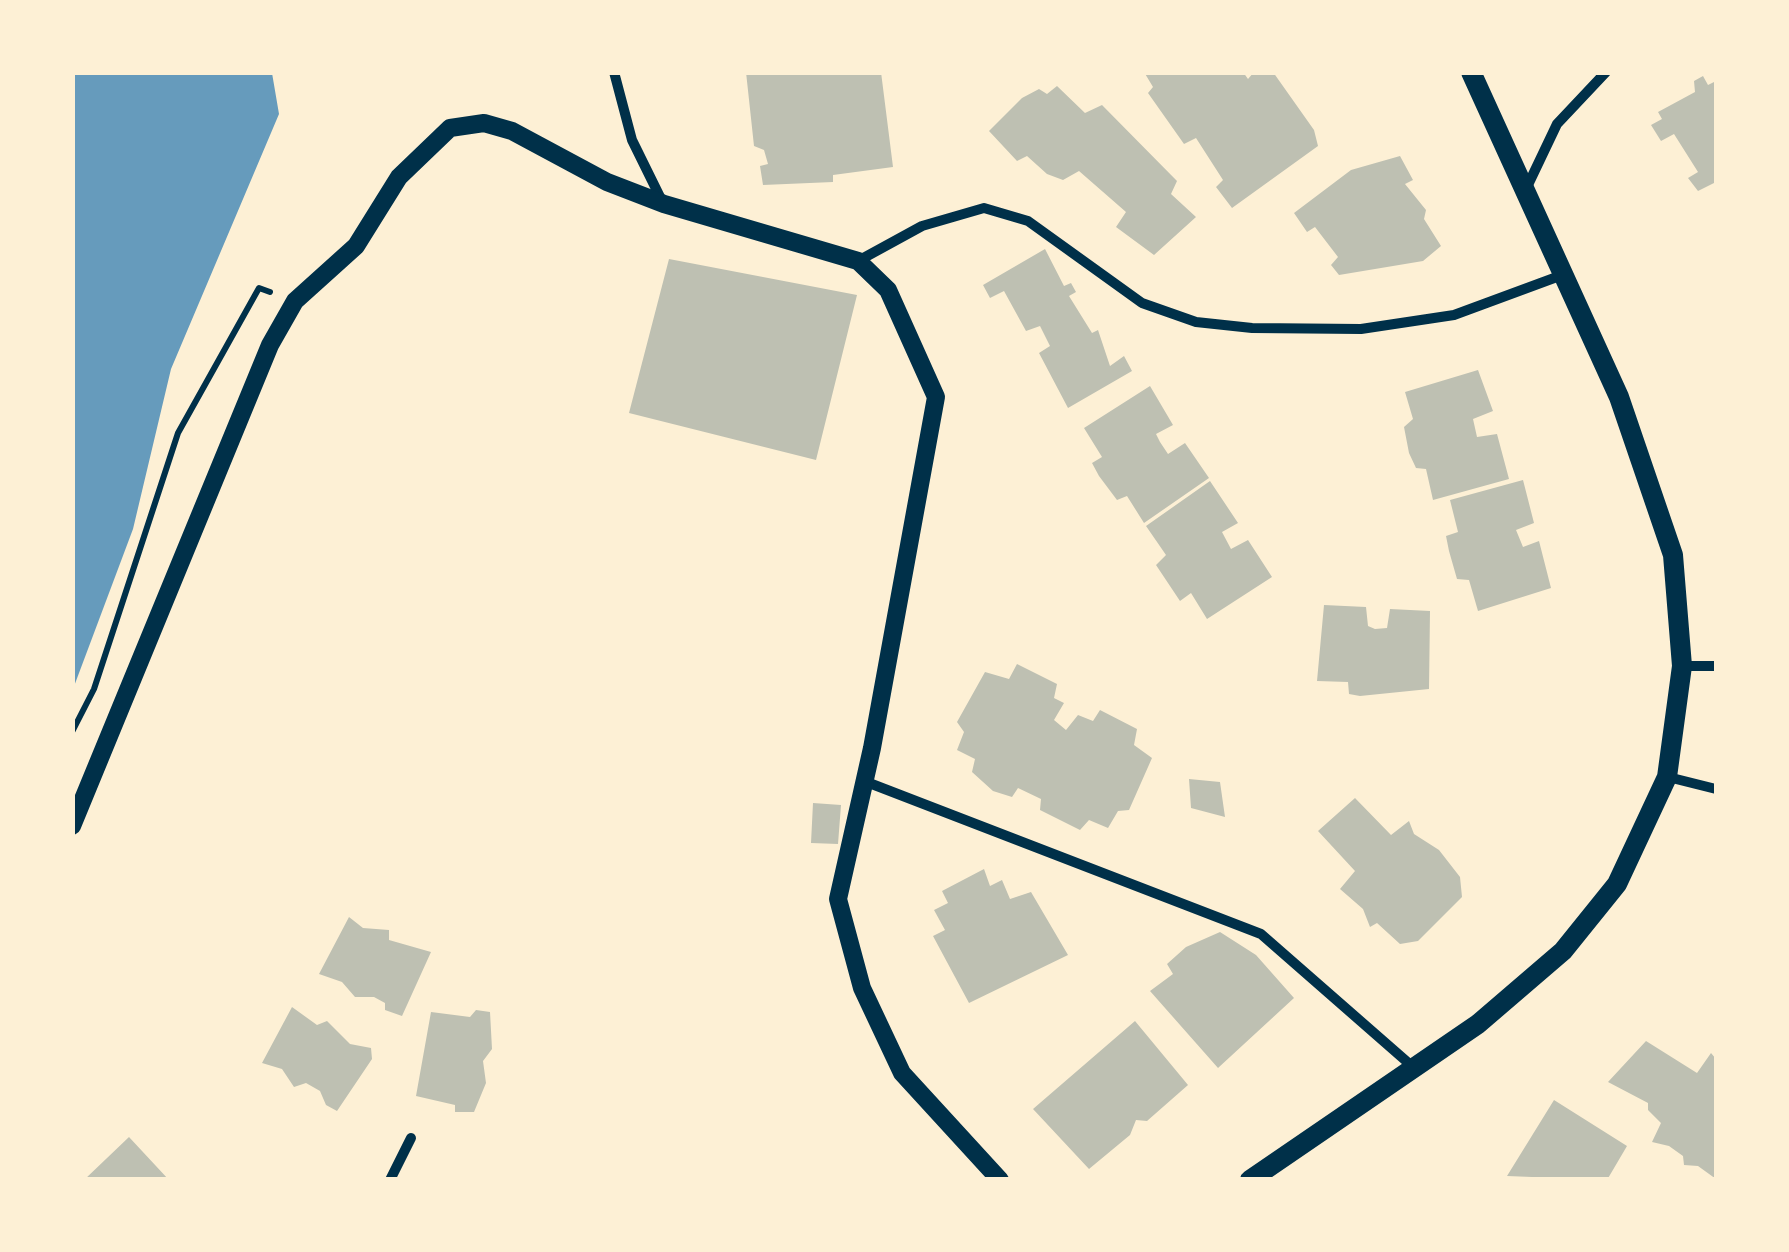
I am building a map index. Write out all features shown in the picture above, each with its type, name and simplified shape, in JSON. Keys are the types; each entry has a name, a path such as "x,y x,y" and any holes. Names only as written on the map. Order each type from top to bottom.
{"main road":[{"path":"1250,1180 1478,1024 1564,951 1616,884 1666,776 1682,666 1673,555 1619,397 1527,187 1471,72"}],"street":[{"path":"614,72 632,140 664,204"},
{"path":"1527,187 1557,124 1606,72"},
{"path":"72,826 227,439 295,301 356,246 399,177 450,128 484,123 512,130 607,182 664,204 858,261 888,290 936,397 838,899 862,988 902,1073 1000,1180"},
{"path":"858,261 922,226 984,208 1028,221 1142,303 1196,322 1252,328 1361,329 1454,315 1565,274"},
{"path":"1682,666 1716,666"},
{"path":"1666,776 1716,789"},
{"path":"864,781 1261,934 1414,1068"},
{"path":"390,1180 411,1138"}],"path":[{"path":"72,732 94,688 178,433 259,288 295,301"}],"water":[{"path":"73,72 272,73 279,114 171,369 133,529 73,689"}],"building":[{"path":"746,72 881,72 893,167 833,175 833,182 763,185 760,166 768,164 764,150 754,146"},
{"path":"1144,72 1243,72 1248,79 1254,72 1273,72 1314,130 1318,146 1232,208 1216,187 1223,180 1196,138 1184,144 1148,93 1153,87"},
{"path":"1703,76 1708,85 1716,81 1716,182 1698,191 1688,178 1698,172 1674,134 1661,141 1651,125 1662,119 1658,112 1695,92 1694,81"},
{"path":"1057,86 1085,113 1102,105 1177,181 1171,194 1196,217 1154,255 1116,227 1126,212 1079,171 1063,180 1047,174 1027,156 1017,161 989,131 1022,98 1039,89 1047,94"},
{"path":"1400,156 1413,180 1405,184 1426,210 1424,219 1441,246 1423,261 1339,275 1331,265 1338,257 1315,227 1307,232 1294,213 1351,170"},
{"path":"1045,249 1064,286 1071,283 1076,292 1069,296 1092,333 1098,330 1110,366 1124,356 1132,371 1068,408 1039,353 1050,346 1040,326 1026,331 1004,291 990,298 983,285"},
{"path":"669,259 857,295 816,460 629,413"},
{"path":"1478,370 1493,411 1473,419 1477,437 1497,434 1509,479 1433,500 1426,469 1416,468 1409,453 1404,427 1413,419 1405,392"},
{"path":"1150,386 1173,425 1156,434 1160,442 1168,454 1185,443 1209,478 1144,523 1127,496 1117,500 1099,476 1092,463 1102,457 1084,428"},
{"path":"1523,480 1534,523 1516,530 1523,547 1539,541 1551,588 1478,611 1469,580 1457,579 1449,551 1446,536 1458,532 1450,500"},
{"path":"1210,481 1238,523 1222,532 1231,549 1248,540 1272,577 1207,619 1191,593 1180,601 1156,565 1166,555 1146,526"},
{"path":"1324,605 1366,607 1368,626 1375,629 1387,628 1390,609 1430,611 1429,689 1360,696 1349,694 1348,682 1317,681"},
{"path":"1017,664 1057,684 1054,698 1064,703 1054,720 1066,730 1078,715 1093,721 1100,710 1137,729 1134,745 1152,758 1129,810 1118,811 1108,828 1089,820 1080,830 1040,810 1041,799 1018,788 1012,797 993,791 972,772 975,759 957,750 964,732 957,722 985,672 1009,679"},
{"path":"1189,779 1220,782 1225,817 1191,808"},
{"path":"1355,798 1391,835 1409,821 1414,834 1439,850 1460,877 1462,897 1418,941 1400,944 1377,923 1370,927 1363,909 1340,889 1355,871 1318,831"},
{"path":"813,803 841,805 838,844 811,843"},
{"path":"984,869 990,886 1002,880 1010,899 1031,892 1068,955 969,1003 933,936 945,930 934,910 948,903 942,891"},
{"path":"349,917 363,928 389,930 389,940 431,952 402,1016 385,1010 385,1003 374,997 355,997 342,982 319,974"},
{"path":"1220,932 1256,955 1294,998 1218,1068 1150,991 1173,974 1167,964 1186,947"},
{"path":"292,1007 317,1025 327,1021 350,1044 371,1048 372,1059 337,1111 326,1105 320,1091 306,1083 294,1087 282,1069 262,1063"},
{"path":"476,1010 490,1012 492,1049 483,1061 486,1083 474,1112 455,1112 455,1105 416,1096 431,1012 470,1017"},
{"path":"1135,1021 1188,1085 1147,1121 1136,1120 1130,1135 1089,1169 1033,1109"},
{"path":"1646,1041 1697,1073 1711,1053 1716,1059 1716,1179 1698,1166 1684,1165 1683,1156 1669,1146 1652,1142 1661,1123 1648,1110 1648,1103 1608,1082"},
{"path":"1554,1100 1627,1146 1607,1180 1507,1176"},
{"path":"129,1137 169,1180 84,1180"}]}
